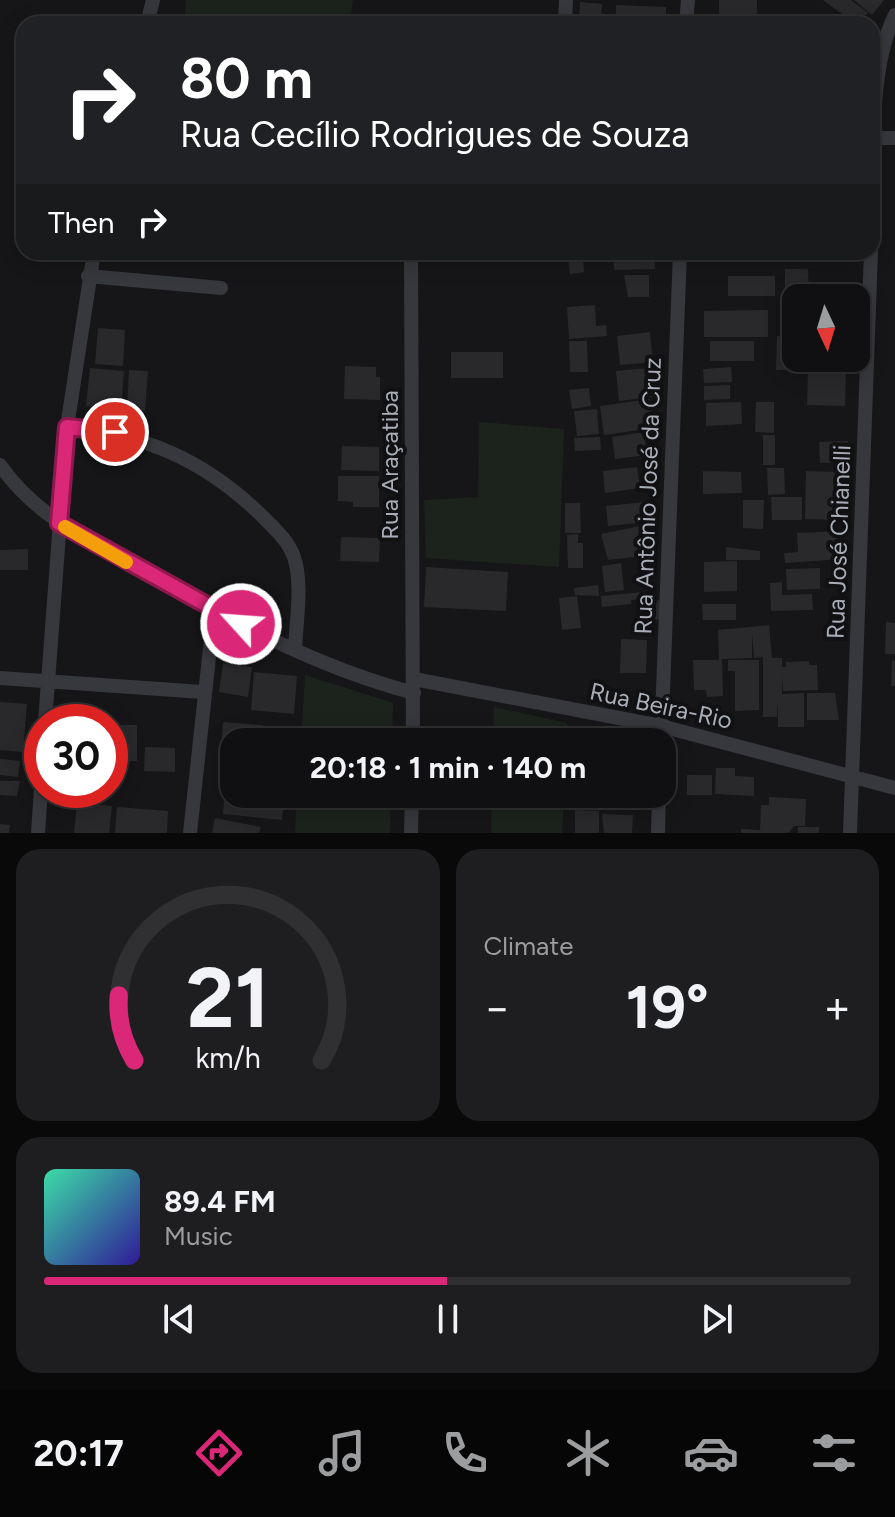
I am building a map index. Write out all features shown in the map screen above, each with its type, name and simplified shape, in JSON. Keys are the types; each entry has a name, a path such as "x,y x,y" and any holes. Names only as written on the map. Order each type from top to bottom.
{"street":[{"path":"880,61 883,41 895,15"},
{"path":"46,704 67,427 92,260"},
{"name":"Rua Araçatiba","path":"411,260 413,728"},
{"name":"Rua Antônio José da Cruz","path":"661,726 680,260"},
{"name":"Rua José Chianelli","path":"850,833 871,260"},
{"path":"88,276 221,288"},
{"path":"67,427 135,437 181,455 220,479 266,520 290,548 295,560 295,650"},
{"name":"Rua Beira-Rio","path":"0,465 33,502 59,523 214,611 295,650 375,683 414,686 661,726 895,788"},
{"path":"190,833 214,611"},
{"path":"0,678 203,692"},
{"path":"38,833 40,808"},
{"path":"411,833 412,808"},
{"path":"658,833 659,808"}],"shaded area":[{"path":"186,0 353,0 351,16 185,16"},
{"path":"479,422 564,429 559,567 426,558 424,500 478,497"},
{"path":"305,675 393,703 392,728 302,728"},
{"path":"494,707 567,723 567,728 493,728"},
{"path":"296,808 391,808 390,833 295,833"},
{"path":"492,808 563,808 562,833 491,833"}],"building":[{"path":"719,0 757,0 757,16 719,16"},
{"path":"823,0 851,0 868,13 865,16 845,16"},
{"path":"854,0 884,0 872,15"},
{"path":"580,2 602,4 601,16 579,16"},
{"path":"616,5 666,7 666,16 616,16"},
{"path":"568,260 583,260 584,272 570,274"},
{"path":"613,260 654,260 655,269 614,270"},
{"path":"785,269 808,269 809,284 785,284"},
{"path":"624,275 649,275 649,297 628,297"},
{"path":"728,276 775,276 775,296 728,296"},
{"path":"595,305 596,326 606,325 607,336 569,339 567,307"},
{"path":"768,310 768,337 704,337 704,311"},
{"path":"98,328 125,330 123,366 95,364"},
{"path":"650,332 653,362 620,365 617,336"},
{"path":"777,336 782,336 782,370 776,370"},
{"path":"569,341 587,341 588,372 570,372"},
{"path":"710,341 754,341 754,361 710,361"},
{"path":"451,352 503,352 503,378 451,378"},
{"path":"345,366 376,367 376,377 380,377 380,400 344,399"},
{"path":"731,367 732,382 704,383 703,369"},
{"path":"90,368 124,371 121,410 86,406"},
{"path":"649,368 653,397 619,401 616,371"},
{"path":"129,370 148,371 145,411 127,410"},
{"path":"808,372 846,372 845,406 807,405"},
{"path":"730,385 730,399 704,400 704,386"},
{"path":"589,388 591,406 572,409 569,390"},
{"path":"650,399 654,428 604,435 600,406"},
{"path":"741,402 742,424 706,426 706,403"},
{"path":"756,402 774,402 774,433 755,432"},
{"path":"597,409 599,434 577,436 574,411"},
{"path":"644,432 647,455 615,459 612,437"},
{"path":"763,435 775,435 775,465 763,465"},
{"path":"600,437 601,450 575,451 574,438"},
{"path":"848,441 848,462 820,463 819,442"},
{"path":"342,446 379,447 379,471 341,470"},
{"path":"637,467 640,488 605,493 603,471"},
{"path":"767,468 784,468 785,494 768,495"},
{"path":"703,471 741,472 742,493 703,494"},
{"path":"806,471 839,472 837,520 805,519"},
{"path":"338,476 379,476 379,507 353,507 353,502 338,501"},
{"path":"771,497 802,497 802,520 772,520"},
{"path":"743,500 764,500 763,529 743,528"},
{"path":"644,502 646,522 608,526 606,506"},
{"path":"565,503 580,503 581,533 565,533"},
{"path":"640,526 643,556 608,560 601,534"},
{"path":"841,531 842,559 785,563 784,553 798,552 797,533"},
{"path":"578,534 578,543 583,543 583,568 568,568 567,535"},
{"path":"341,537 380,538 379,562 340,561"},
{"path":"726,547 760,551 760,560 726,560"},
{"path":"28,549 28,570 0,570 0,550"},
{"path":"737,561 737,591 704,592 704,562"},
{"path":"621,563 624,590 605,592 602,566"},
{"path":"426,567 508,572 506,611 424,607"},
{"path":"820,568 820,589 787,590 786,569"},
{"path":"782,582 782,595 812,594 813,610 771,611 770,583"},
{"path":"598,585 599,596 575,595 574,588"},
{"path":"643,592 644,599 631,600 631,604 602,607 601,596"},
{"path":"577,596 581,628 562,630 559,598"},
{"path":"660,600 662,619 639,621 637,602"},
{"path":"702,604 736,604 736,620 703,620"},
{"path":"886,622 895,623 895,654 885,654"},
{"path":"769,625 772,658 782,658 782,667 786,667 786,662 809,661 809,665 817,665 818,690 783,691 782,676 782,694 804,693 804,727 778,727 778,701 777,717 763,717 763,657 754,658 752,633 752,658 722,659 723,696 707,697 706,690 694,690 693,660 719,660 718,630"},
{"path":"621,639 647,640 646,673 620,673"},
{"path":"728,660 759,660 759,710 735,711 735,671 728,671"},
{"path":"892,660 895,661 895,686 891,686"},
{"path":"223,663 252,667 248,697 219,692"},
{"path":"254,672 297,676 294,714 251,710"},
{"path":"807,693 835,693 839,720 807,720"},
{"path":"0,702 27,704 24,704 23,752 0,750"},
{"path":"223,722 263,725 263,728 223,728"},
{"path":"128,725 137,725 137,761 128,761"},
{"path":"145,747 175,748 175,772 144,771"},
{"path":"218,752 220,779 218,778"},
{"path":"0,759 20,761 18,777 0,775"},
{"path":"716,768 735,768 735,776 754,777 754,796 715,794"},
{"path":"687,775 712,775 712,795 687,795"},
{"path":"0,781 20,781 17,796 0,795"},
{"path":"769,797 806,799 805,826 794,826 788,833 741,833 741,829 760,830 761,805 769,805"},
{"path":"76,808 112,808 109,833 74,833"},
{"path":"117,808 168,811 167,833 115,833"},
{"path":"223,808 283,808 282,820 223,814"},
{"path":"575,810 599,811 599,833 575,833"},
{"path":"602,814 633,815 632,833 604,833"},
{"path":"215,818 261,827 259,833 212,833"},
{"path":"0,824 10,825 9,833 0,833"},
{"path":"798,827 819,827 819,833 798,833"}],"slow traffic":[{"path":"65,527 126,562"}],"route":[{"path":"115,432 67,427 59,523 241,624"}]}
